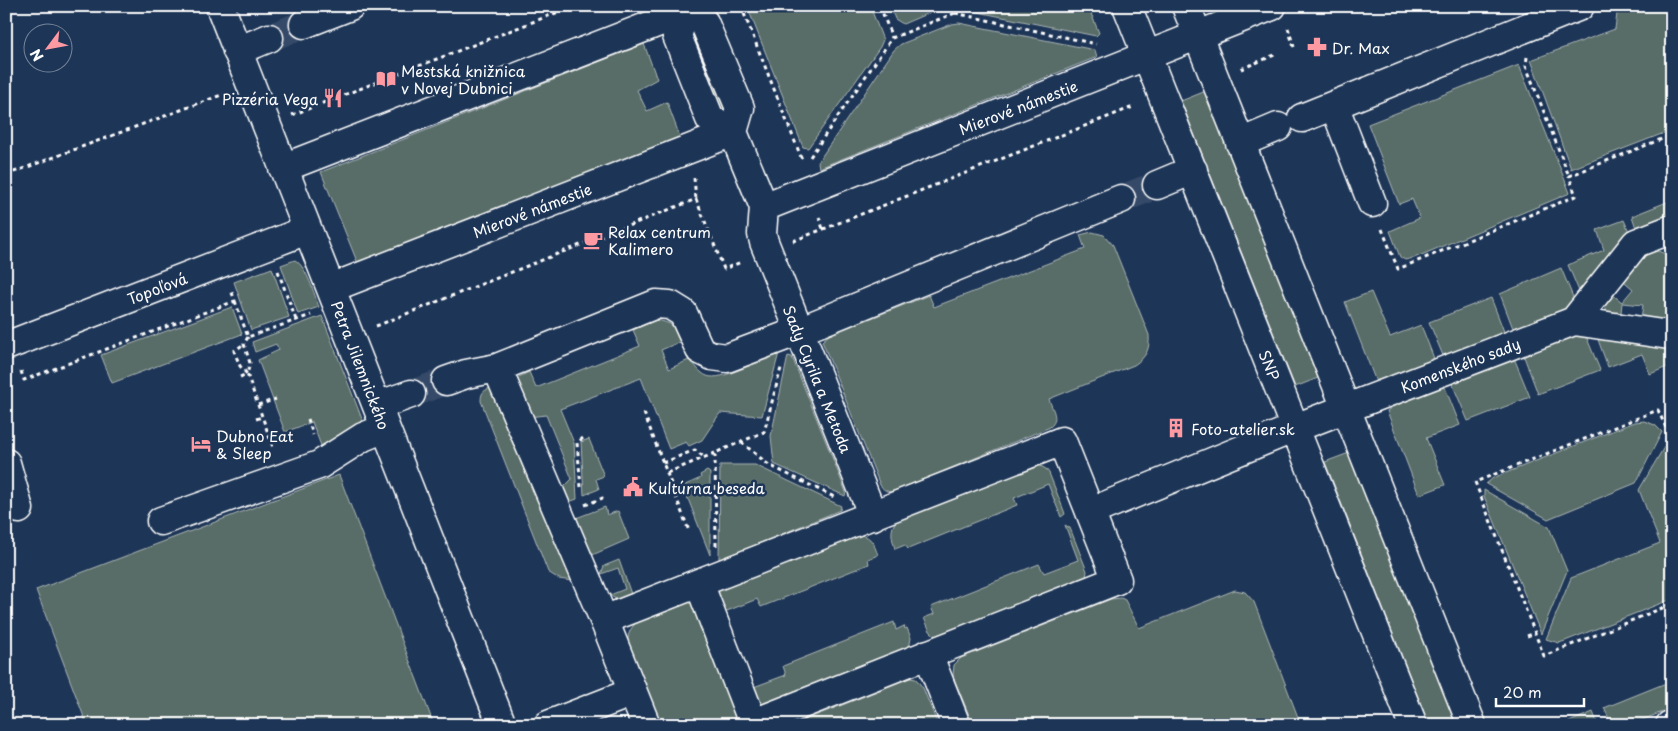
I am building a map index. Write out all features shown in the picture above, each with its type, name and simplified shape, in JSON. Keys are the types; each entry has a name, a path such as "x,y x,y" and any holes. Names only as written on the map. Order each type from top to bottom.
{"street":[{"name":"Petra Jilemnického","path":"220,6 502,725"},
{"path":"304,24 350,6"},
{"name":"SNP","path":"1128,6 1413,725"},
{"path":"1186,6 1472,725"},
{"name":"Mierové námestie","path":"764,207 1272,6"},
{"path":"1240,142 1580,6"},
{"path":"283,168 684,9 704,22 740,108 733,132 764,207"},
{"path":"237,51 269,38"},
{"path":"1334,105 1372,203"},
{"name":"Mierové námestie","path":"335,297 733,132"},
{"path":"1157,185 1193,170"},
{"path":"446,381 466,374 497,368 656,304 670,305 683,313 700,350 712,356 727,358 798,331 1121,199"},
{"name":"Sady Cyrila a Metoda","path":"764,207 762,234 764,242 873,516"},
{"path":"1574,321 1636,243 1672,229"},
{"name":"Topoľová","path":"6,346 307,230"},
{"name":"Komenského sady","path":"1346,409 1574,321 1672,334"},
{"path":"497,368 604,620 646,725"},
{"path":"161,521 319,465 362,437 381,417 410,394"},
{"path":"1090,512 1346,409"},
{"path":"604,620 1062,441 1117,580 751,724 699,583"},
{"path":"6,463 19,509"},
{"path":"928,654 956,725"},
{"path":"548,725 633,692"}],"path":[{"path":"291,115 574,6"},
{"path":"741,6 804,165 892,38 955,13 1100,45"},
{"path":"880,6 892,38"},
{"path":"953,6 955,13"},
{"path":"1372,203 1398,269 1576,196 1526,66 1531,26"},
{"path":"1290,34 1294,47"},
{"path":"1237,70 1277,54"},
{"path":"6,175 230,92"},
{"path":"1110,116 1133,106"},
{"path":"1569,176 1672,136"},
{"path":"695,185 696,200"},
{"path":"809,189 823,230"},
{"path":"277,269 296,320"},
{"path":"283,450 275,452 247,374 240,366 234,351 244,344 248,337 296,320 335,297"},
{"path":"235,301 248,337"},
{"path":"376,326 399,317"},
{"path":"244,344 250,363 247,374"},
{"path":"667,473 764,432 782,364"},
{"path":"240,377 247,374"},
{"path":"258,405 276,398"},
{"path":"1672,441 1670,429 1658,410 1475,482 1544,656 1672,604"},
{"path":"644,414 690,531"},
{"path":"256,419 262,417"},
{"path":"308,418 315,438"},
{"path":"581,488 578,443 583,438"},
{"path":"741,442 769,465 835,497"},
{"path":"663,463 695,450 704,457"},
{"path":"715,453 716,550"},
{"path":"582,497 582,506"},
{"path":"1527,636 1535,633"}],"green space":[{"path":"747,6 870,6 883,40 880,47 808,148 803,147"},
{"path":"890,6 939,6 938,9 903,24 895,19"},
{"path":"965,6 1088,6 1099,33 1096,36 968,10"},
{"path":"1618,6 1672,6 1672,130 1571,169 1531,60 1615,29"},
{"path":"959,23 1095,50 1097,57 819,168 818,162 894,50 901,44"},
{"path":"692,26 730,110 723,120 685,30"},
{"path":"644,44 657,79 637,90 647,111 667,102 680,137 358,264 321,172"},
{"path":"1519,65 1570,193 1414,258 1405,260 1400,257 1390,231 1420,218 1412,199 1399,204 1368,124"},
{"path":"1206,91 1318,378 1295,387 1181,101"},
{"path":"1672,200 1672,221 1638,234 1632,216"},
{"path":"1624,220 1631,236 1581,296 1568,265 1604,250 1597,230"},
{"path":"1092,232 1104,235 1113,245 1149,335 1148,349 1142,359 1134,365 1049,399 1055,417 1050,427 898,490 890,492 884,489 880,485 822,341 829,335 929,295 934,307 1085,249 1080,235"},
{"path":"1649,247 1672,257 1672,328 1640,325 1643,305 1622,303 1620,322 1606,310 1608,291 1622,302 1633,289 1619,277"},
{"path":"295,260 307,275 319,307 298,314 281,265"},
{"path":"272,268 289,317 251,330 234,282"},
{"path":"1561,268 1575,302 1560,314 1514,331 1500,294"},
{"path":"1371,292 1390,337 1421,325 1435,361 1376,382 1345,302"},
{"path":"1491,298 1505,334 1444,358 1429,322"},
{"path":"232,307 242,334 112,383 101,355"},
{"path":"322,316 364,424 323,451 312,422 285,432 258,360 279,350 276,344 255,352 252,342"},
{"path":"656,320 673,326 684,340 661,350 669,369 691,359 704,375 722,376 779,353 762,416 720,413 702,440 689,446 686,442 669,449 641,378 560,409 574,443 577,499 566,503 559,492 572,479 546,415 528,417 514,384 517,378 529,372 536,388 640,346 633,330"},
{"path":"1573,335 1586,336 1600,370 1538,394 1523,354"},
{"path":"1597,337 1672,346 1672,365 1650,374 1642,354 1608,367"},
{"path":"788,356 792,357 846,492 845,496 774,464 771,436"},
{"path":"1514,358 1530,397 1468,421 1452,383"},
{"path":"1444,385 1460,425 1426,438 1445,485 1419,495 1387,411 1397,403"},
{"path":"490,388 498,395 572,581 559,579 548,572 481,401 483,393"},
{"path":"1644,421 1655,425 1662,432 1636,483 1548,519 1486,484 1493,478 1635,422"},
{"path":"589,439 604,476 596,479 599,489 584,495 581,442"},
{"path":"1667,442 1672,455 1672,599 1559,643 1546,639 1571,578 1660,543 1639,490"},
{"path":"1349,453 1456,725 1429,725 1325,462"},
{"path":"1037,464 1049,473 1065,514 1061,517 1048,484 1014,498 1017,505 908,549 905,545 895,549 892,530 897,520"},
{"path":"720,465 755,465 841,506 840,510 719,560"},
{"path":"707,471 710,473 710,555 683,486 701,478 700,475"},
{"path":"339,475 434,725 87,725 36,590"},
{"path":"1484,490 1549,527 1567,571 1541,634 1484,496"},
{"path":"605,507 607,515 618,511 629,539 590,556 571,520"},
{"path":"1065,525 1070,528 1087,571 1086,577 1083,580 936,637 930,631 924,618 934,614 931,607 1039,564 1044,573 1078,560"},
{"path":"860,535 870,539 878,555 868,559 869,564 761,607 757,599 722,613 751,688 786,675 783,666 894,622 896,630 904,626 905,629 907,628 911,638 909,649 769,706 758,706 752,698 714,601 714,596 722,588"},
{"path":"619,560 631,594 617,600 610,595 625,589 618,568 601,574 604,566"},
{"path":"1235,590 1245,592 1254,602 1301,725 973,725 953,676 954,665 961,658 1111,599 1121,598 1125,600 1139,628"},
{"path":"691,600 695,601 737,717 722,725 659,725 628,644 629,635 632,627 640,620"},
{"path":"910,678 916,679 923,688 938,725 792,725"},
{"path":"1671,681 1672,708 1630,725 1612,725 1604,708"},
{"path":"1593,712 1598,725 1562,725"}],"tunnel":[{"path":"269,38 304,24"},
{"path":"1121,199 1157,185"},
{"path":"411,394 446,381"}],"place":[{"name":"Dr. Max","path":"1317,47"},
{"name":"Mestská knižnica v Novej Dubnici","path":"386,79"},
{"name":"Pizzéria Vega","path":"333,98"},
{"name":"Relax centrum Kalimero","path":"593,240"},
{"name":"Foto-atelier.sk","path":"1176,428"},
{"name":"Dubno Eat & Sleep","path":"201,444"},
{"name":"Kultúrna beseda","path":"633,487"}]}
